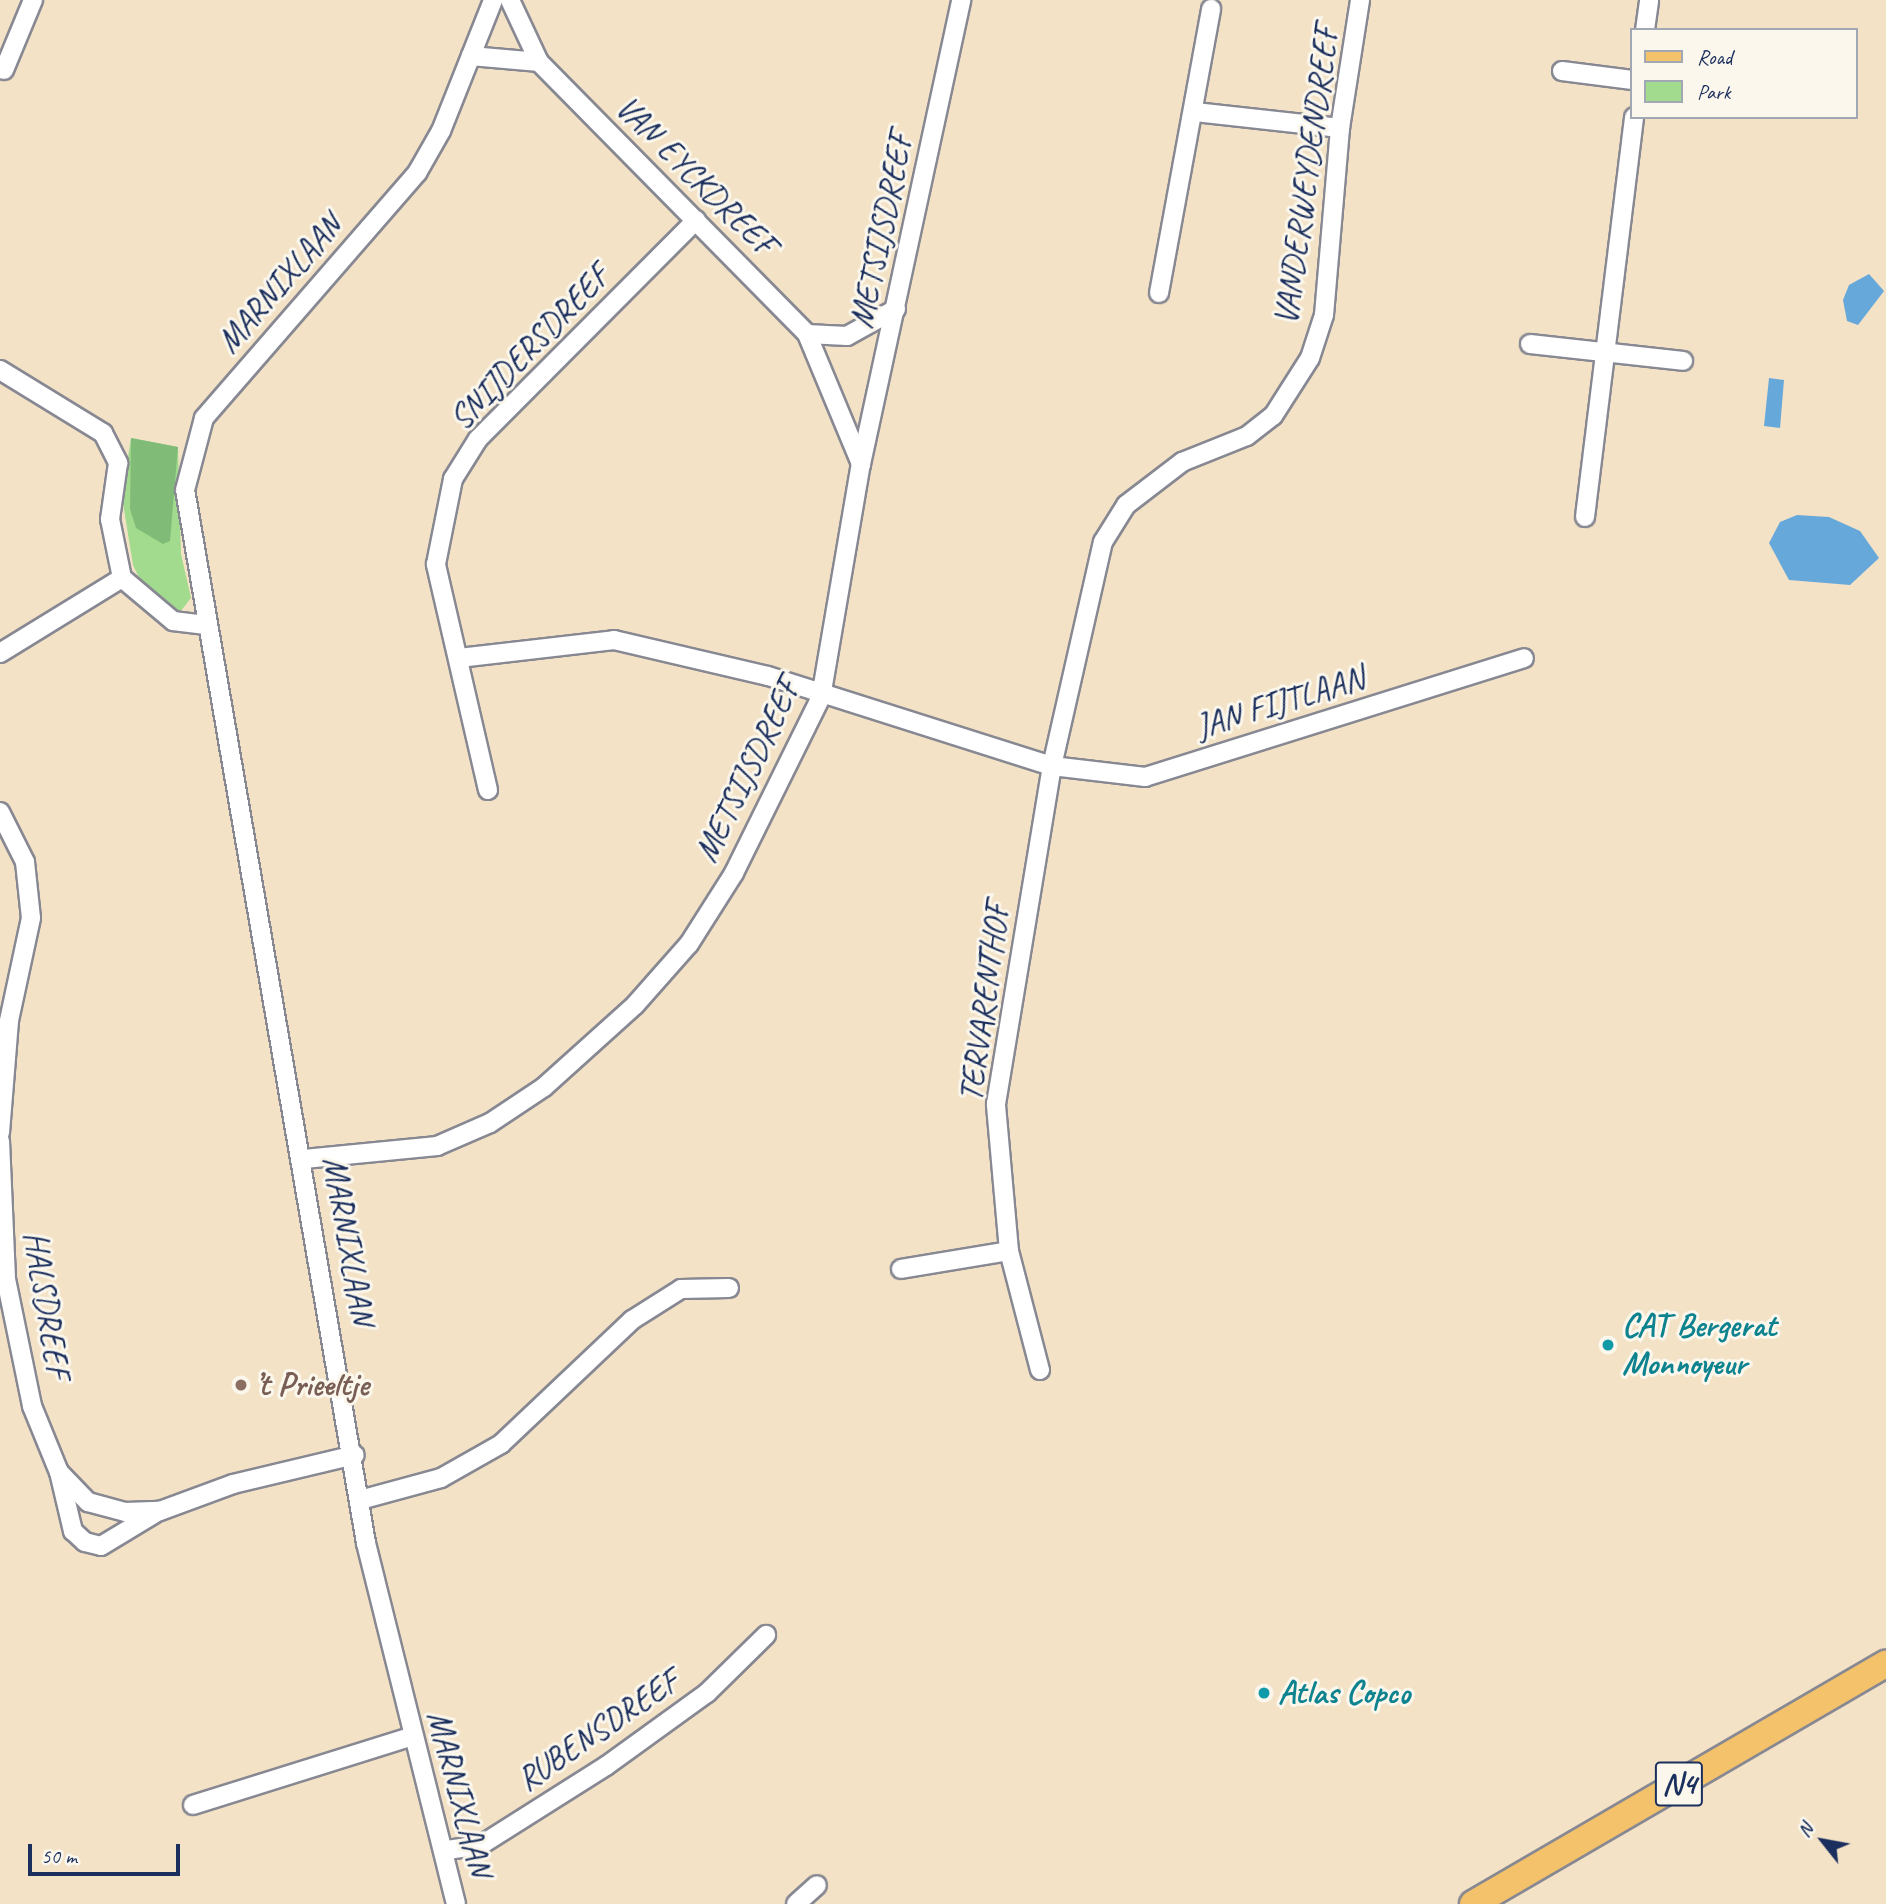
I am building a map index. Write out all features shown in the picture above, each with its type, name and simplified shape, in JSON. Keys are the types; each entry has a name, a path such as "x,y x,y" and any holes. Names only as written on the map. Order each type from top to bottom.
{"main road":[{"name":"N4","path":"1472,1904 1886,1664"}],"street":[{"path":"4,70 33,0"},
{"name":"MARNIXLAAN","path":"456,1904 447,1850 413,1736 360,1500 355,1455 304,1159 206,625 185,490 204,418 417,173 471,56 493,0"},
{"name":"VAN EYCKDREEF","path":"510,0 539,62 807,334 861,464"},
{"name":"METSIJSDREEF","path":"304,1159 437,1146 490,1123 592,1045 689,944 734,873 821,697 861,464 961,0"},
{"name":"VANDERWEYDENDREEF","path":"1052,766 1103,542 1126,505 1182,462 1247,436 1273,416 1310,358 1324,315 1340,128 1360,0"},
{"path":"1645,28 1649,0"},
{"path":"1159,293 1195,112 1211,9"},
{"path":"471,56 539,62"},
{"path":"1562,71 1630,80"},
{"path":"1195,112 1340,128"},
{"path":"1585,517 1634,119"},
{"name":"SNIJDERSDREEF","path":"488,790 436,564 453,479 478,439 695,220"},
{"path":"807,334 847,336 896,309"},
{"path":"1530,344 1683,360"},
{"path":"0,370 103,433 118,463 110,519 121,578 173,621 206,625"},
{"path":"0,653 121,578"},
{"path":"459,658 614,640 768,676 821,697 1052,766"},
{"name":"JAN FIJTLAAN","path":"1052,766 1145,777 1524,658"},
{"name":"TERVARENTHOF","path":"1040,1370 1009,1251 996,1104 1052,766"},
{"path":"0,812 25,862 31,918 9,1021 0,1133"},
{"name":"HALSDREEF","path":"0,1141 6,1279 32,1406 60,1472 73,1531 85,1542 101,1546 160,1511 233,1484 355,1455"},
{"path":"901,1269 1009,1251"},
{"path":"360,1500 441,1478 501,1444 632,1320 681,1289 729,1288"},
{"name":"HALSDREEF","path":"60,1472 88,1502 125,1512 160,1511"},
{"name":"RUBENSDREEF","path":"447,1850 481,1845 606,1766 715,1686 766,1635"},
{"path":"194,1805 413,1736"},
{"path":"796,1904 817,1885"}],"green space":[{"path":"131,438 178,447 181,554 191,598 180,612 143,586 133,565 122,497"},
{"path":"131,438 178,447 170,541 163,544 136,528 130,509"}],"water":[{"path":"1869,274 1884,291 1858,325 1847,321 1843,300 1849,285"},
{"path":"1769,378 1784,380 1780,428 1764,426"},
{"path":"1797,515 1829,517 1860,531 1879,558 1850,585 1789,580 1769,543 1780,522"}],"place":[{"name":"CAT Bergerat Monnoyeur","path":"1608,1345"},
{"name":"’t Prieeltje","path":"241,1385"},
{"name":"Atlas Copco","path":"1264,1693"}]}
